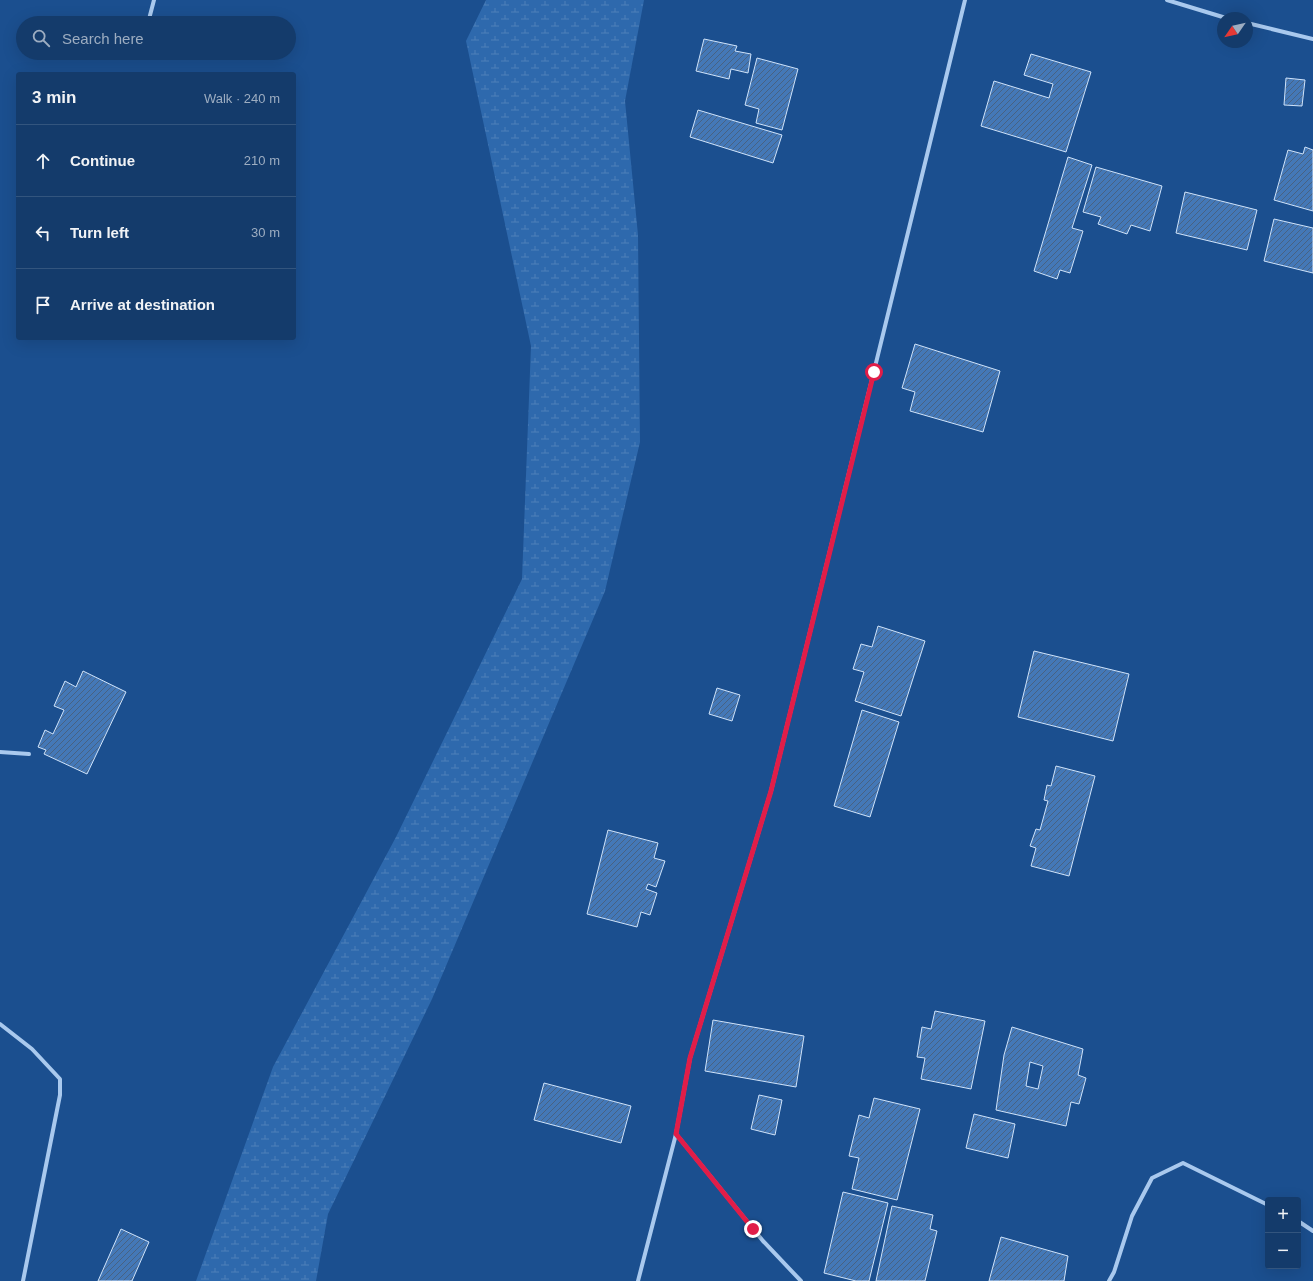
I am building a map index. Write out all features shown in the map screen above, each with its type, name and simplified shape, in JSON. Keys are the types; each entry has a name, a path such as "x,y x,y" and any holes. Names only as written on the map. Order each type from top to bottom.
{"street":[{"path":"150,16 154,0"},
{"path":"638,1281 676,1134 690,1058 771,791 965,0"},
{"path":"1167,0 1217,15"},
{"path":"1253,24 1313,39"},
{"path":"0,752 29,754"},
{"path":"0,1024 32,1049 60,1079 60,1095 23,1281"},
{"path":"676,1134 762,1240 801,1281"},
{"path":"1109,1281 1114,1272 1132,1216 1152,1178 1183,1163 1265,1204"},
{"path":"1301,1223 1313,1231"}],"green space":[{"path":"486,0 644,0 625,101 638,235 640,442 605,591 432,999 328,1214 316,1281 196,1281 273,1067 396,837 522,579 531,346 466,41"}],"building":[{"path":"704,39 737,46 735,51 751,54 748,73 731,69 729,79 696,71"},
{"path":"1031,54 1091,72 1066,152 981,126 994,81 1049,98 1053,84 1024,75"},
{"path":"757,58 798,69 782,130 756,123 759,109 745,105"},
{"path":"1286,78 1305,80 1302,106 1284,105"},
{"path":"698,110 782,135 773,163 690,137"},
{"path":"1305,147 1313,150 1313,211 1274,200 1288,150 1303,154"},
{"path":"1068,157 1092,165 1072,228 1083,231 1070,273 1060,270 1057,279 1034,271"},
{"path":"1096,167 1162,186 1150,231 1131,225 1127,234 1098,224 1101,217 1083,212"},
{"path":"1185,192 1257,210 1247,250 1176,233"},
{"path":"1274,219 1313,228 1313,273 1264,261"},
{"path":"915,344 1000,371 983,432 910,411 915,392 902,388"},
{"path":"878,626 925,641 901,716 855,701 864,672 853,669 861,644 872,647"},
{"path":"1034,651 1129,674 1113,741 1018,717"},
{"path":"83,671 126,692 87,774 44,754 46,750 38,747 45,730 53,734 64,710 54,706 65,681 76,687"},
{"path":"717,688 740,695 732,721 709,714"},
{"path":"862,710 899,722 870,817 834,806"},
{"path":"1056,766 1095,776 1069,876 1031,866 1036,848 1030,846 1036,829 1040,830 1048,801 1044,800 1047,785 1051,786"},
{"path":"608,830 658,843 654,858 665,861 656,887 648,884 646,889 657,893 650,915 641,912 637,927 587,914"},
{"path":"935,1011 985,1021 971,1089 921,1079 925,1058 917,1057 922,1027 931,1029"},
{"path":"713,1020 804,1036 796,1087 705,1071"},
{"path":"1012,1027 1083,1049 1078,1075 1086,1078 1079,1104 1071,1102 1066,1126 996,1110 1004,1055","holes":["1030,1062 1043,1066 1038,1089 1026,1086"]},
{"path":"544,1083 631,1106 621,1143 534,1120"},
{"path":"759,1095 782,1100 775,1135 751,1129"},
{"path":"874,1098 920,1109 897,1200 852,1189 859,1158 849,1156 859,1115 869,1118"},
{"path":"974,1114 1015,1124 1008,1158 966,1148"},
{"path":"843,1192 888,1203 869,1281 856,1281 824,1273"},
{"path":"892,1206 933,1215 930,1229 937,1231 925,1281 876,1281"},
{"path":"121,1229 149,1242 132,1281 98,1281"},
{"path":"1001,1237 1068,1256 1064,1281 989,1281"}],"route":[{"path":"753,1229 676,1134 690,1058 771,791 874,372"}]}
